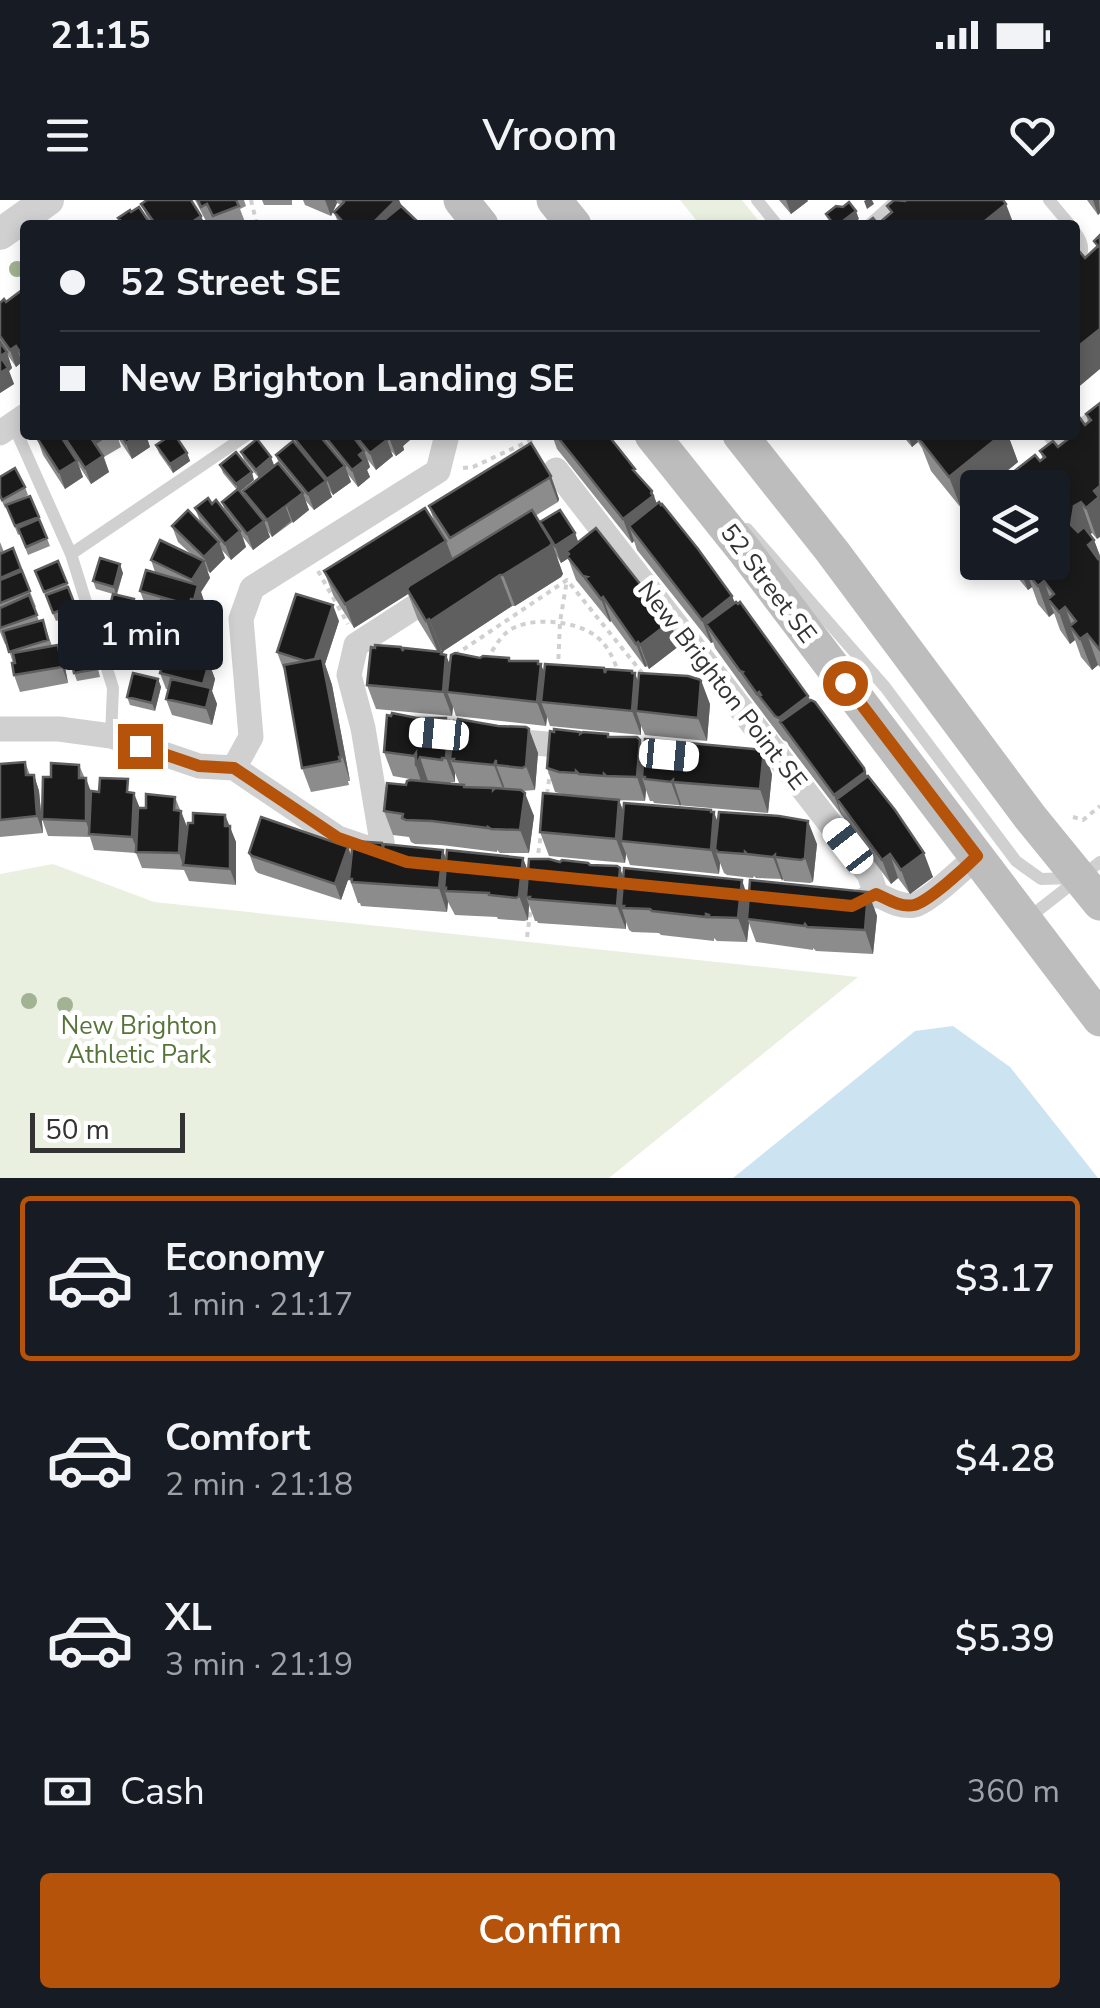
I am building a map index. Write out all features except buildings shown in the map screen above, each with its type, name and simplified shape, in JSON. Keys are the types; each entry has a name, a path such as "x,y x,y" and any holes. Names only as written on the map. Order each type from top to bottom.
{"main road":[{"path":"461,200 477,220"},
{"path":"554,200 570,220"},
{"name":"52 Street SE","path":"656,440 1100,1019"},
{"path":"744,440 1030,816 1094,881"}],"street":[{"path":"0,234 48,200"},
{"path":"234,768 251,736 241,619 252,588 438,471 446,440"},
{"name":"New Brighton Point SE","path":"556,470 573,508 785,765 870,874 876,894"},
{"path":"0,728 59,729 112,736 199,766 234,768 338,838 396,858 372,729 349,676 356,645 464,575"},
{"path":"477,738 611,750"},
{"path":"746,761 785,765"},
{"path":"812,902 852,906 876,894 899,904 915,905 977,856"}],"lane":[{"path":"757,200 773,220"},
{"path":"875,220 897,200"},
{"path":"1050,200 1066,220"},
{"path":"1080,426 1100,410"},
{"path":"20,440 71,554 113,688 112,736"},
{"path":"71,554 240,440"},
{"path":"706,501 751,531 805,592 885,687 1016,860 1042,879 1094,881"},
{"path":"1026,920 1094,881"}],"path":[{"path":"438,471 474,467 531,440"},
{"path":"308,553 353,632 364,637"},
{"path":"558,670 567,580"},
{"path":"567,580 646,678 633,676"},
{"path":"466,661 448,659 567,580"},
{"path":"484,663 507,631 530,622 560,622 594,634 610,652 620,675 604,674"},
{"path":"594,634 603,624"},
{"path":"502,626 507,631"},
{"path":"546,800 554,744"},
{"path":"1073,816 1084,820 1100,806"},
{"path":"535,875 543,819"},
{"path":"527,937 531,906"}],"green space":[{"path":"680,200 742,200 758,220 696,220"},
{"name":"New Brighton Athletic Park","path":"53,864 154,902 858,977 609,1178 0,1178 0,874"}],"water":[{"path":"953,1026 1010,1067 1098,1178 733,1178 915,1031"}],"route":[{"path":"140,746 199,766 234,768 338,838 407,862 852,906 876,894 899,904 915,905 977,856 845,683"}]}
